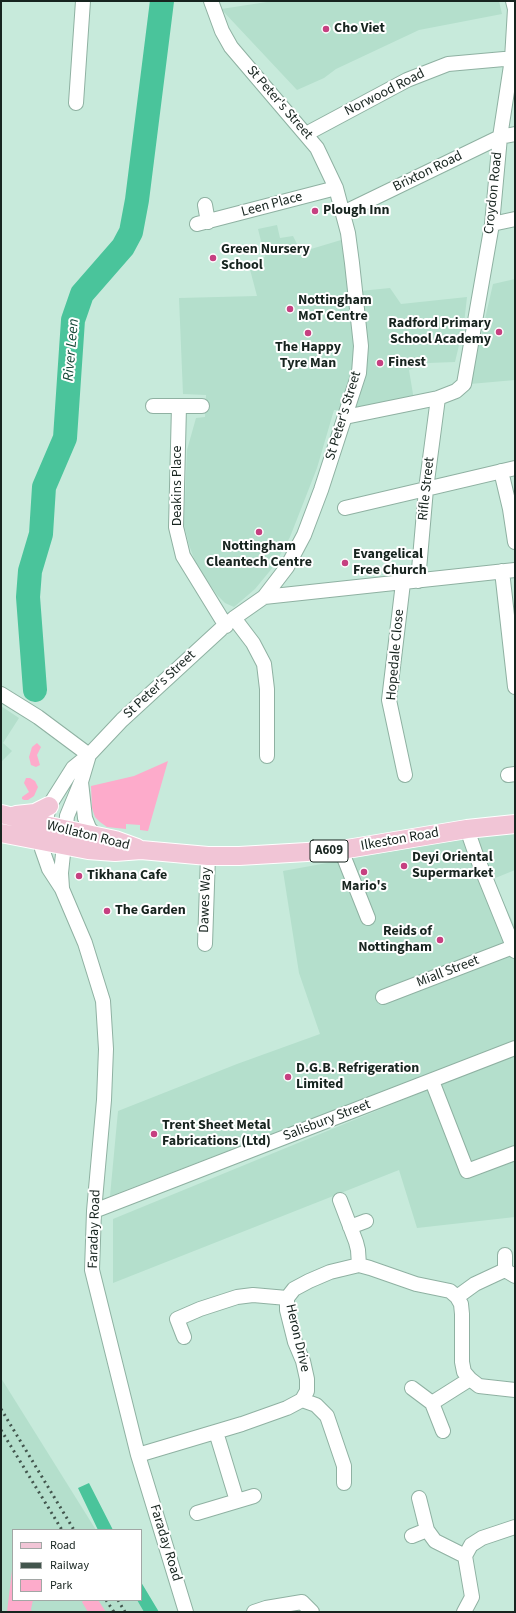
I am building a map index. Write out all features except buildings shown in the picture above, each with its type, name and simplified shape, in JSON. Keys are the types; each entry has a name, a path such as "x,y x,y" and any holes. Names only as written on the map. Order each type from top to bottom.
{"main road":[{"name":"Wollaton Road","path":"7,815 35,813 49,806"},
{"name":"Wollaton Road","path":"7,815 43,833 115,852 141,850"},
{"name":"Ilkeston Road","path":"141,850 208,856 239,856 341,850 467,829 515,824"},
{"name":"Wollaton Road","path":"1,833 43,833"},
{"name":"Wollaton Road","path":"64,838 96,836 115,840 141,850"}],"street":[{"path":"76,103 83,1"},
{"name":"St Peter's Street","path":"43,833 49,806 73,768 89,755 122,720 230,622 264,597 287,567 304,535 321,490 359,373 361,346 352,262 348,233 336,188 318,148 231,47 222,32 211,1"},
{"name":"Croydon Road","path":"438,398 456,391 464,384 492,224 500,137 513,59 514,1"},
{"name":"Norwood Road","path":"306,134 407,80 448,64 513,59"},
{"name":"Brixton Road","path":"343,214 500,137 515,134"},
{"name":"Leen Place","path":"205,205 202,223 336,188"},
{"path":"492,224 515,219"},
{"path":"345,417 438,398"},
{"name":"Rifle Street","path":"418,581 426,489 438,398"},
{"path":"153,406 202,406"},
{"name":"Deakins Place","path":"179,406 176,527 183,556 230,622 252,644 264,664 268,689 267,756"},
{"path":"345,508 515,468"},
{"path":"501,471 510,509 515,542"},
{"path":"264,597 403,583 509,570 515,687"},
{"name":"Hopedale Close","path":"403,583 389,700 405,775"},
{"path":"1,694 56,730 89,755"},
{"name":"St Peter's Street","path":"64,838 69,808 81,782 89,755"},
{"name":"St Peter's Street","path":"81,782 85,818 89,828 96,836"},
{"path":"467,829 476,856 514,949"},
{"name":"Faraday Road","path":"43,833 42,849 44,856 62,889 85,943 103,1001 106,1049 104,1100 94,1211 92,1270 138,1455 186,1612"},
{"name":"Faraday Road","path":"62,889 61,872 64,838"},
{"path":"341,850 368,918"},
{"name":"Dawes Way","path":"204,944 208,856"},
{"name":"Miall Street","path":"383,997 514,949"},
{"name":"Salisbury Street","path":"94,1211 515,1048"},
{"path":"432,1081 467,1171 515,1152"},
{"path":"340,1200 358,1250 359,1265 416,1284 450,1292 457,1297 461,1304 462,1314 462,1362 464,1372 479,1386 515,1390"},
{"path":"350,1227 366,1221"},
{"path":"457,1297 475,1284 510,1273 505,1255"},
{"name":"Heron Drive","path":"302,1400 307,1391 307,1379 303,1362 295,1342 288,1310 288,1298 294,1289 309,1281 330,1272 359,1265"},
{"path":"184,1337 177,1319 200,1309 238,1296 253,1295 288,1298"},
{"path":"432,1403 470,1379"},
{"path":"412,1388 432,1403 443,1431"},
{"path":"138,1455 278,1412 302,1400 316,1405 327,1416 344,1466 344,1483"},
{"path":"216,1432 237,1501"},
{"path":"198,1513 254,1496"},
{"path":"419,1498 427,1530 435,1542 465,1556"},
{"path":"465,1612 472,1597 465,1556 471,1545 482,1538 515,1528"},
{"path":"412,1536 427,1530"},
{"path":"254,1612 266,1608 302,1602 312,1612"}],"shaded area":[{"path":"267,1 499,1 502,14 419,30 336,69 324,78 297,90 221,9"},
{"path":"277,225 280,238 293,236 301,252 341,240 350,292 390,288 401,304 467,297 464,324 455,362 428,363 409,370 414,400 360,412 334,410 317,468 290,537 274,566 255,589 234,607 225,603 217,595 196,564 184,525 187,450 196,418 205,417 206,395 183,394 179,298 257,296 248,262 265,257 258,229"},
{"name":"Radford Primary School Academy","path":"515,279 515,380 470,384 493,284"},
{"path":"1,706 19,718 3,743 12,751 1,762"},
{"path":"515,831 515,870 493,879 515,927 515,1217 417,1228 399,1170 113,1283 113,1219 427,1090 421,1077 110,1196 118,1111 237,1064 320,1034 299,973 283,871 498,832"},
{"path":"1,1378 95,1529 12,1529 12,1601 138,1601 144,1612 1,1612"},
{"path":"89,1483 112,1529 98,1529 78,1488"},
{"path":"142,1584 159,1612 144,1612 138,1601 142,1601"}],"green space":[{"path":"37,743 41,747 37,755 40,765 36,767 31,765 29,757 32,747"},
{"path":"168,761 148,831 140,830 140,825 126,824 126,829 107,827 95,817 92,808 91,786 134,776"},
{"path":"26,778 30,778 35,781 38,787 34,796 28,800 24,800 22,797 29,792 24,783"},
{"path":"12,1570 12,1601 33,1601 31,1609 32,1612 7,1612"},
{"path":"99,1601 106,1612 88,1612 82,1602"}],"waterway":[{"name":"River Leen","path":"35,690 28,597 30,571 41,534 44,487 65,438 73,320 82,294 123,247 131,232 137,200 162,1"}],"railway":[{"path":"1,1409 73,1529"},
{"path":"1,1430 61,1529"},
{"path":"107,1601 114,1612"},
{"path":"119,1601 125,1612"}],"place":[{"name":"Cho Viet","path":"326,29"},
{"name":"Plough Inn","path":"315,211"},
{"name":"Green Nursery School","path":"213,258"},
{"name":"Nottingham MoT Centre","path":"290,309"},
{"name":"Radford Primary School Academy","path":"499,332"},
{"name":"The Happy Tyre Man","path":"308,333"},
{"name":"Finest","path":"380,363"},
{"name":"Nottingham Cleantech Centre","path":"259,532"},
{"name":"Evangelical Free Church","path":"345,563"},
{"name":"Deyi Oriental Supermarket","path":"404,866"},
{"name":"Mario's","path":"364,872"},
{"name":"Tikhana Cafe","path":"79,876"},
{"name":"The Garden","path":"107,911"},
{"name":"Reids of Nottingham","path":"440,940"},
{"name":"D.G.B. Refrigeration Limited","path":"288,1077"},
{"name":"Trent Sheet Metal Fabrications (Ltd)","path":"154,1134"}]}
